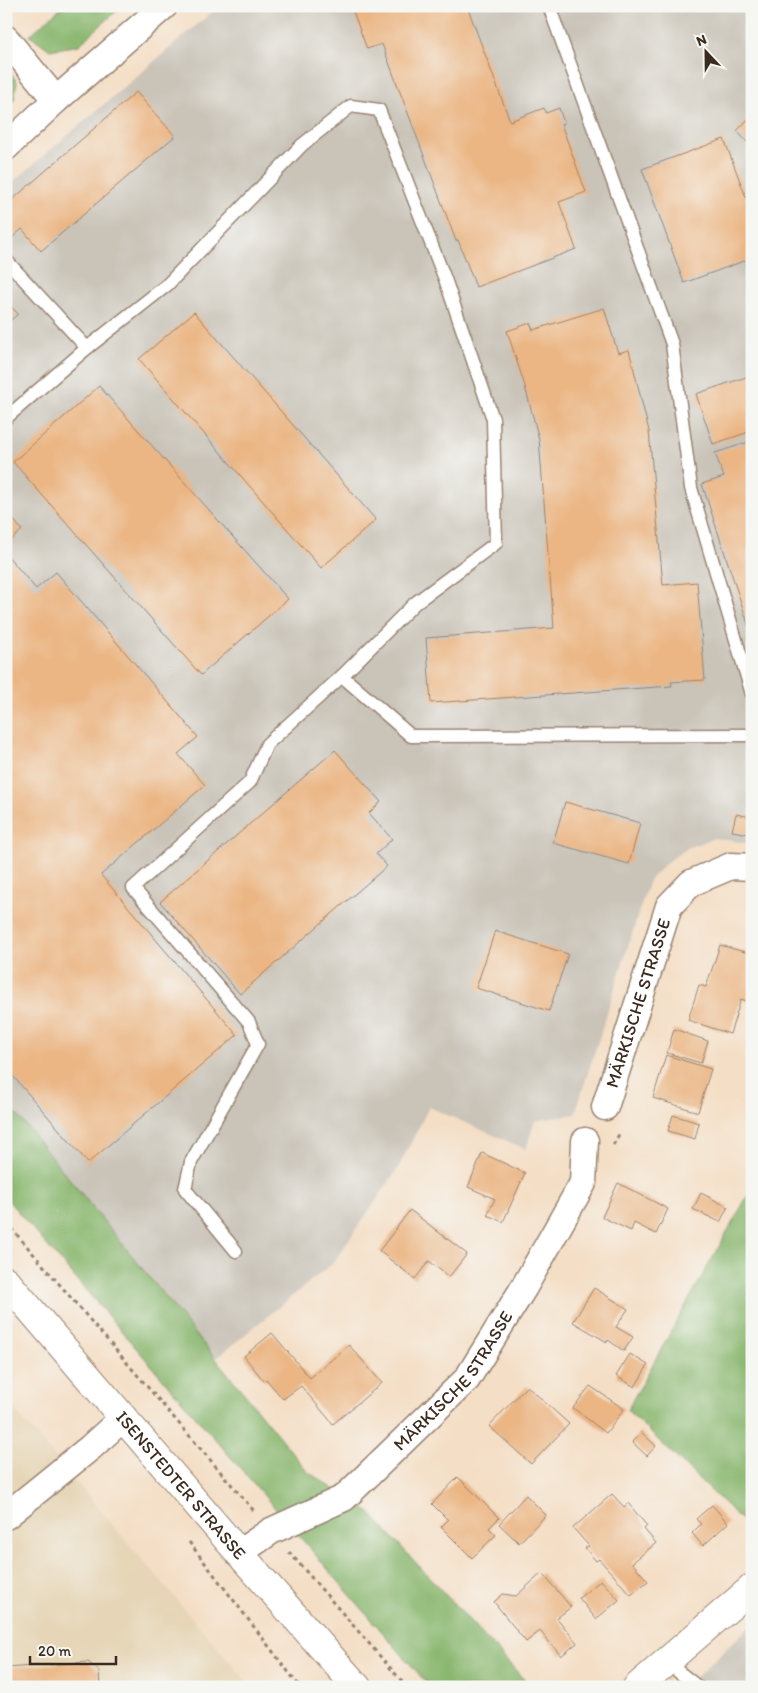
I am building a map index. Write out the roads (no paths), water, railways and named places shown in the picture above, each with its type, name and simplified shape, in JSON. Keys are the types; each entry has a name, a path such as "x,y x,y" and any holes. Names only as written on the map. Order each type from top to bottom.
{"street":[{"path":"6,147 56,100 164,6"},
{"path":"6,39 56,100"},
{"name":"MÄRKISCHE STRASSE","path":"605,1107 669,906 691,884 731,866 752,867"},
{"name":"MÄRKISCHE STRASSE","path":"239,1553 270,1531 344,1498 467,1379 523,1289 583,1183 586,1141"},
{"name":"ISENSTEDTER STRASSE","path":"6,1281 239,1553 357,1687"},
{"path":"6,1516 91,1448 123,1418"},
{"path":"637,1687 752,1588"}],"lane":[{"path":"550,6 672,344 691,488 752,694"},
{"path":"6,418 87,348 167,285 302,145 351,106 379,110 445,279 492,419 496,543 415,603 342,676 267,744 250,782 133,888 250,1022 258,1044 191,1162 185,1190 236,1251"},
{"path":"6,260 87,348"},
{"path":"342,676 412,736 752,735"},
{"path":"666,1662 698,1687"}]}
